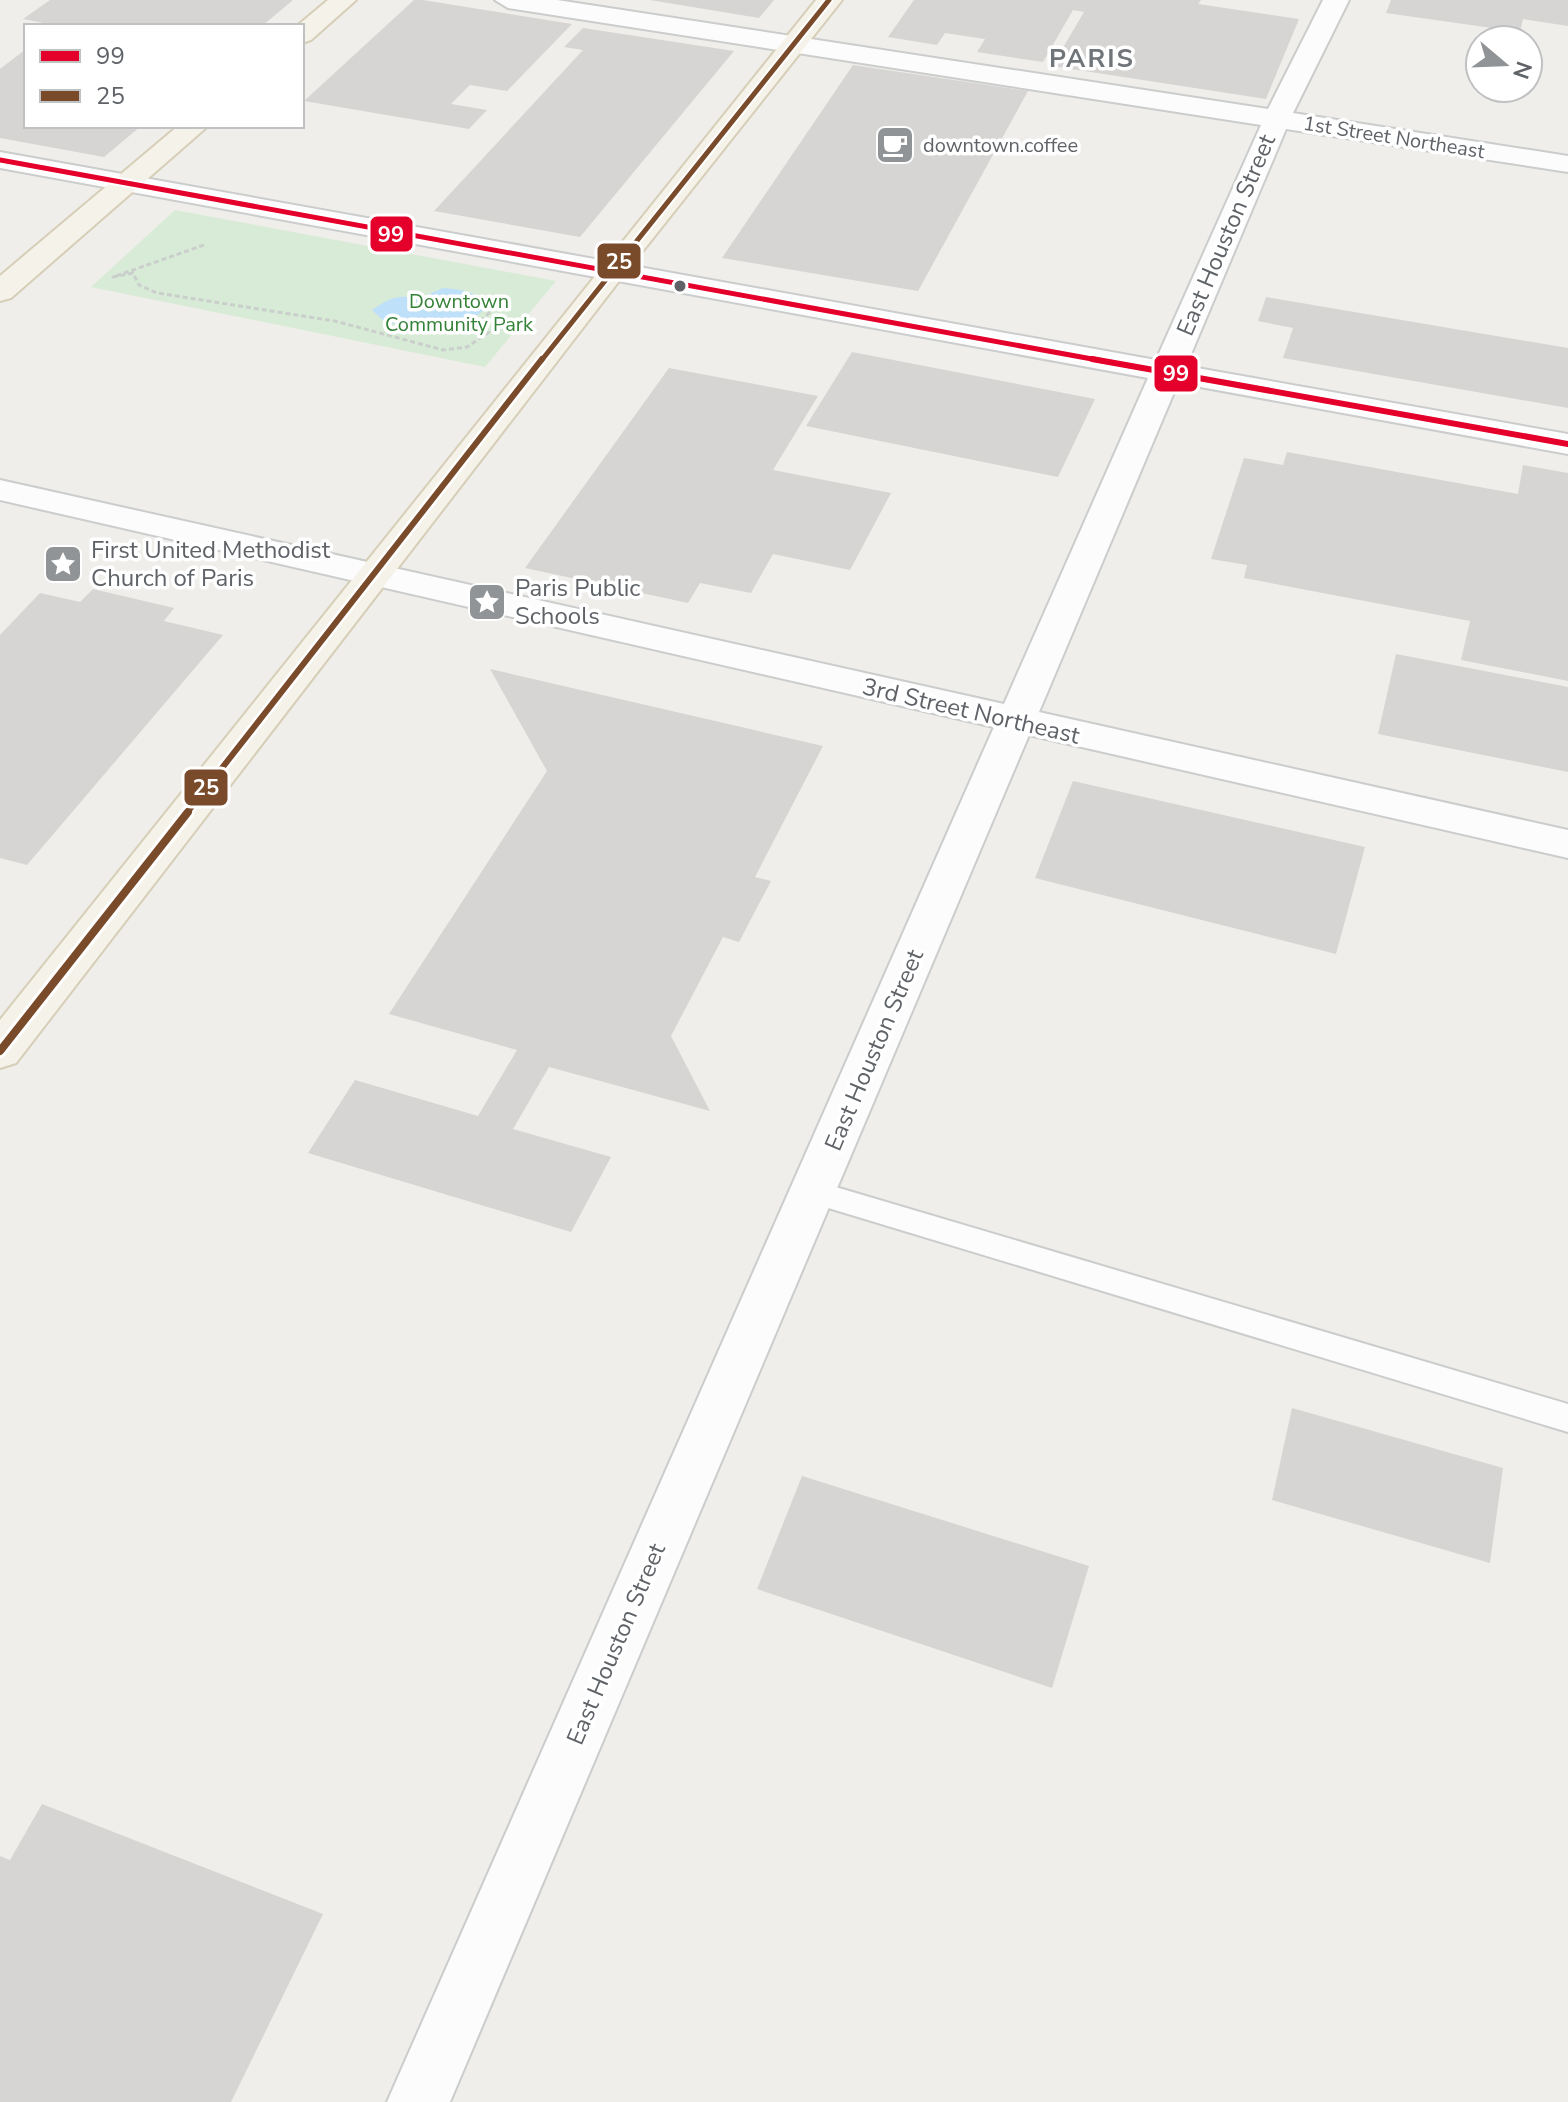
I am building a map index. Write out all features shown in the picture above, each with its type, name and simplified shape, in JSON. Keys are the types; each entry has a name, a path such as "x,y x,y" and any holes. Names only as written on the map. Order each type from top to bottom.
{"main road":[{"path":"304,33 343,0"},
{"path":"4,1038 376,574 608,275 829,0"},
{"path":"0,292 192,128"}],"street":[{"name":"1st Street Northeast","path":"508,0 1568,164"},
{"name":"East Houston Street","path":"428,2099 812,1192 1277,118 1336,0"},
{"path":"0,160 608,275 1168,370 1568,444"},
{"name":"3rd Street Northeast","path":"0,490 1016,722 1568,844"}],"lane":[{"path":"812,1192 1568,1418"}],"path":[{"path":"213,243 173,252 149,264 132,264 113,277 133,273 139,285 157,293 281,311 300,318 335,321 439,351 475,345 489,332 477,325 496,306"}],"green space":[{"name":"Downtown Community Park","path":"175,210 556,281 485,367 91,287"}],"water":[{"path":"443,288 466,291 487,303 481,313 471,319 442,325 386,323 372,310 394,298 418,299"}],"building":[{"path":"50,0 293,0 264,24 49,24 23,19"},
{"path":"414,0 572,24 507,91 470,85 451,104 487,110 469,129 304,101"},
{"path":"650,0 774,0 759,18"},
{"path":"914,0 1201,0 1198,4 1299,19 1266,99 1052,66 1084,12 1073,10 1043,62 977,52 985,39 945,33 937,45 888,37"},
{"path":"1391,0 1568,0 1568,26 1523,19 1522,24 1464,24 1386,13"},
{"path":"583,28 734,51 580,237 434,211 583,50 564,47"},
{"path":"24,51 24,128 139,128 104,157 0,138 0,69"},
{"path":"853,65 1028,91 918,291 722,258"},
{"path":"1266,297 1568,348 1568,408 1283,358 1293,328 1258,321"},
{"path":"852,352 1095,399 1058,477 806,426"},
{"path":"669,368 818,396 773,470 891,493 850,570 773,554 751,593 700,583 688,603 525,568"},
{"path":"1287,452 1518,494 1523,465 1568,473 1568,681 1461,660 1470,621 1244,578 1247,565 1211,559 1244,458 1283,465"},
{"path":"93,589 174,608 164,621 223,635 27,865 0,858 0,635 40,593 80,602"},
{"path":"1396,654 1568,687 1568,772 1378,734"},
{"path":"490,669 823,746 755,877 771,881 739,942 723,937 671,1036 710,1111 549,1067 513,1129 611,1157 571,1232 308,1153 355,1080 478,1116 517,1050 389,1014 547,771"},
{"path":"1073,781 1365,847 1336,954 1035,878"},
{"path":"1292,1408 1503,1468 1490,1563 1272,1500"},
{"path":"802,1476 1089,1566 1052,1688 757,1589"},
{"path":"42,1804 323,1914 231,2102 0,2102 0,1856 10,1860"}],"transit line":[{"name":"25","path":"0,1051 608,275 829,0"},
{"name":"99","path":"0,160 391,234 1568,444"}],"place":[{"name":"downtown.coffee","path":"895,145"},
{"name":"First United Methodist Church of Paris","path":"63,564"},
{"name":"Paris Public Schools","path":"487,602"}],"district":[{"name":"PARIS","path":"1092,58"}]}
